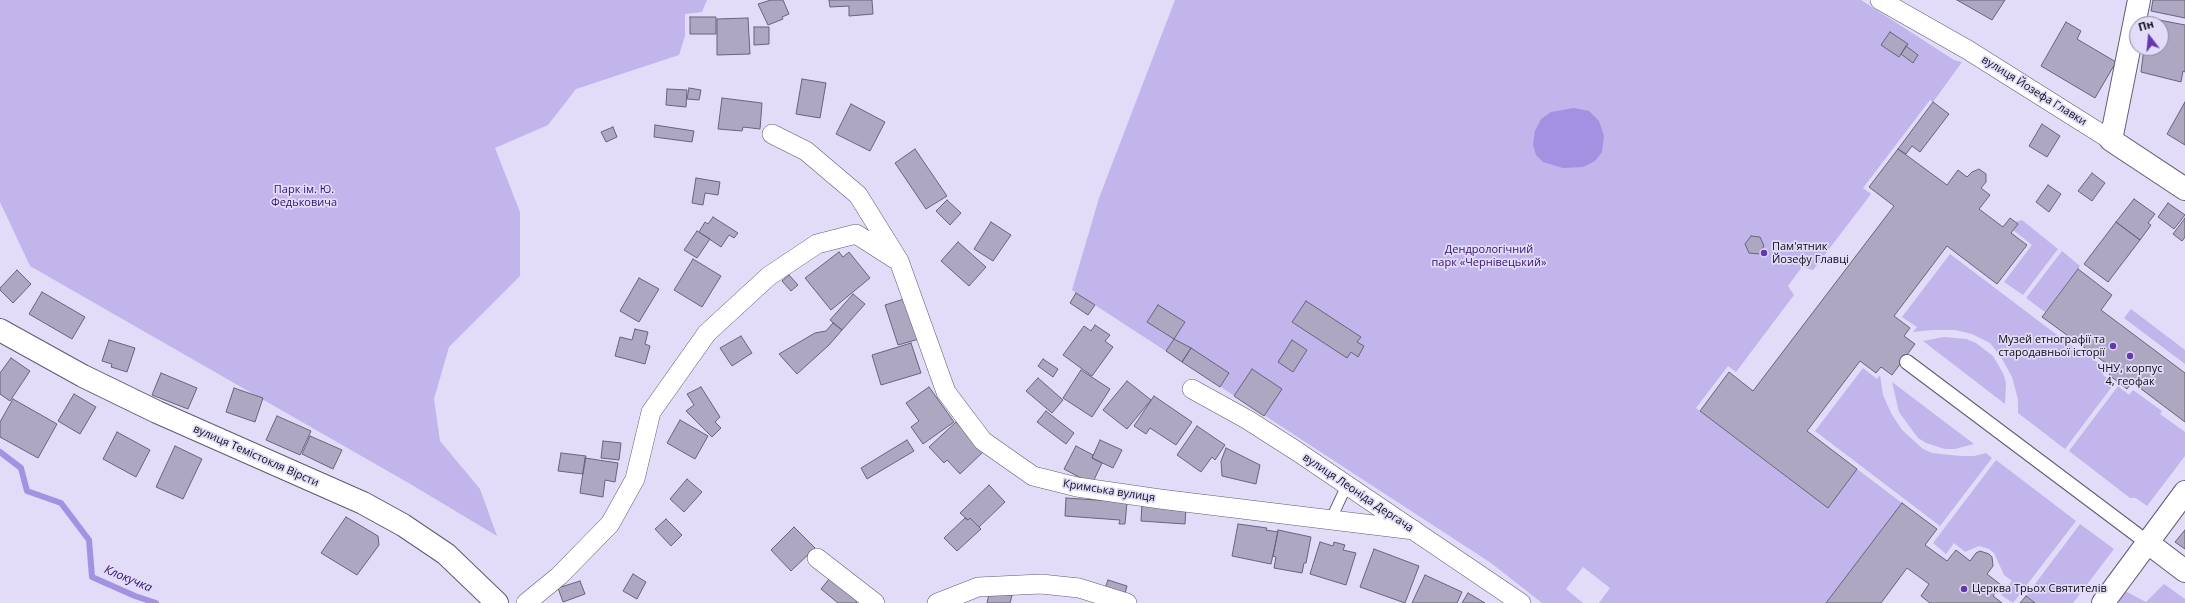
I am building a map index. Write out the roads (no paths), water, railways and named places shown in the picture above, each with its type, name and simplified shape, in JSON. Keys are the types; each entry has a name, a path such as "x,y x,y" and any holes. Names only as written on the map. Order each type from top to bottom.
{"street":[{"name":"вулиця Йозефа Главки","path":"1880,0 1968,50 2185,188"},
{"path":"2111,140 2139,0"},
{"name":"Кримська вулиця","path":"772,134 806,151 858,194 899,261 946,392 984,441 1034,476 1084,488 1414,530"},
{"path":"526,603 559,576 610,524 635,479 651,412 707,333 769,276 816,244 856,234 899,261"},
{"name":"вулиця Темістокля Вірсти","path":"0,330 83,376 157,412 362,503 403,525 446,554 497,603"},
{"path":"1907,362 2185,571"},
{"name":"вулиця Леоніда Дергача","path":"1192,389 1248,420 1521,603"},
{"path":"2103,603 2185,492"},
{"path":"817,558 875,603"},
{"path":"937,603 978,587 1041,584 1079,588 1127,603"}],"lane":[{"path":"1331,519 1347,485"}],"waterway":[{"name":"Клокучка","path":"0,452 21,468 27,491 61,503 89,540 92,577 135,596 156,603"}],"place":[{"name":"Пам'ятник Йозефу Главці","path":"1764,253"},
{"name":"Музей етнографії та стародавньої історії","path":"2113,346"},
{"name":"ЧНУ, корпус 4, геофак","path":"2130,356"},
{"name":"Церква Трьох Святителів","path":"1964,589"}],"park label":[{"name":"Парк ім. Ю. Федьковича","path":"304,196"},
{"name":"Дендрологічний парк «Чернівецький»","path":"1489,256"}]}
